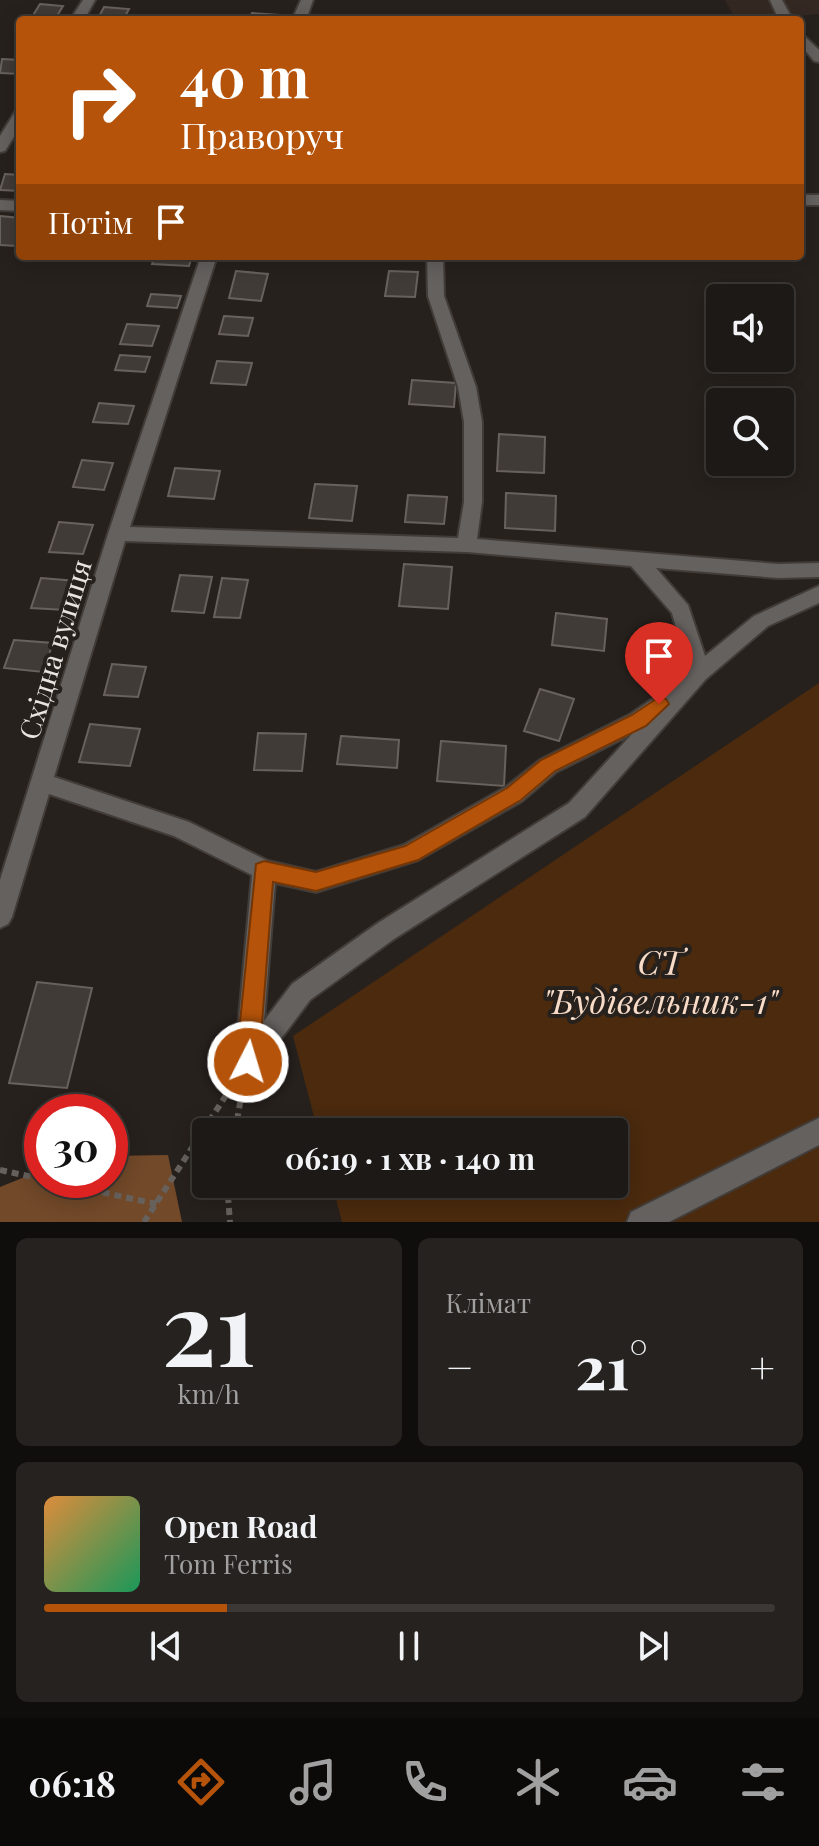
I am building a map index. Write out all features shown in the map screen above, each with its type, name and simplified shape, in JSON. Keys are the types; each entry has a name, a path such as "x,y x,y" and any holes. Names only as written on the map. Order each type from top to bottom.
{"street":[{"path":"804,41 819,58"},
{"path":"0,148 16,122"},
{"name":"Східна вулиця","path":"0,916 118,534 208,260"},
{"path":"435,260 436,296 467,387 473,422 473,502 467,545"},
{"name":"Східна вулиця","path":"118,534 467,545 778,571 819,570"},
{"path":"635,557 681,610 699,673"},
{"path":"43,783 181,829 264,870 316,882 410,853 514,794 548,766 639,720 761,621 819,594"},
{"path":"248,1062 301,992 386,931 577,810 699,673"},
{"path":"248,1062 264,870"},
{"path":"641,1222 819,1131"}],"path":[{"path":"238,1118 248,1062"},
{"path":"144,1222 248,1062"},
{"path":"0,1170 24,1176"},
{"path":"125,1198 157,1205"},
{"path":"228,1198 230,1222"}],"shaded area":[{"path":"725,0 819,0 819,14 734,16"},
{"path":"168,1155 182,1222 0,1222 0,1187 24,1177 24,1198 128,1198 128,1156"}],"green space":[{"name":"СТ \"Будівельник-1\"","path":"819,683 819,1222 342,1222 336,1198 628,1198 628,1118 314,1118 293,1036"}],"building":[{"path":"40,4 63,6 57,16 33,16"},
{"path":"104,7 129,9 125,16 99,16"},
{"path":"252,13 279,15 278,16 251,16"},
{"path":"2,59 16,60 16,74 0,73"},
{"path":"5,174 16,175 16,191 0,190"},
{"path":"0,216 16,218 16,246 0,245"},
{"path":"154,260 191,260 189,266 152,264"},
{"path":"236,271 268,274 261,301 229,298"},
{"path":"389,271 418,272 415,297 385,296"},
{"path":"151,294 181,296 177,308 147,306"},
{"path":"224,316 253,318 248,336 219,334"},
{"path":"127,324 159,326 152,346 120,344"},
{"path":"120,355 150,357 145,372 115,370"},
{"path":"217,361 252,363 246,385 211,383"},
{"path":"412,380 456,383 454,407 409,404"},
{"path":"99,403 134,406 128,424 93,422"},
{"path":"499,434 545,437 544,473 497,471"},
{"path":"82,460 113,463 104,490 73,487"},
{"path":"175,468 220,471 214,499 168,496"},
{"path":"315,484 357,486 352,521 309,518"},
{"path":"506,493 556,496 555,531 505,528"},
{"path":"408,495 447,497 444,524 405,522"},
{"path":"59,522 93,525 83,554 49,552"},
{"path":"404,564 452,567 448,609 399,606"},
{"path":"180,575 212,577 204,613 172,611"},
{"path":"41,578 76,581 66,610 31,608"},
{"path":"222,578 248,580 240,618 214,617"},
{"path":"556,613 607,619 604,651 552,645"},
{"path":"14,640 53,643 43,672 4,668"},
{"path":"112,664 146,667 138,697 104,695"},
{"path":"540,689 574,699 559,741 524,731"},
{"path":"90,724 140,729 130,766 79,762"},
{"path":"258,733 306,734 302,771 254,770"},
{"path":"341,736 399,740 397,768 337,764"},
{"path":"441,741 506,746 504,786 437,781"},
{"path":"37,982 92,988 67,1088 9,1083"}],"route":[{"path":"248,1062 264,870 316,882 410,853 514,794 548,766 639,720 659,704"}]}
